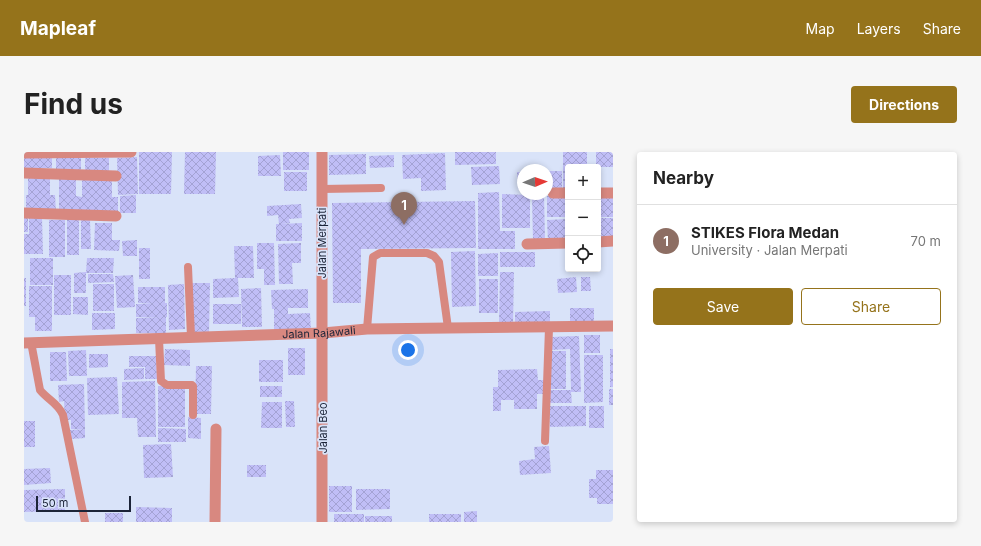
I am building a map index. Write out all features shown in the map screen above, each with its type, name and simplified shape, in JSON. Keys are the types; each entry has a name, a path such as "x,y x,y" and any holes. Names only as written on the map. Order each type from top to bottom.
{"street":[{"path":"24,153 131,152"},
{"name":"Jalan Merpati","path":"322,152 323,333"},
{"path":"24,174 116,176"},
{"path":"553,193 565,193"},
{"path":"601,193 613,194"},
{"path":"24,213 116,216"},
{"path":"601,242 613,241"},
{"path":"527,244 565,242"},
{"name":"Jalan Rajawali","path":"27,342 323,333 367,329 549,328 613,326"},
{"name":"Jalan Beo","path":"322,522 323,333"},
{"path":"215,522 216,428"}],"lane":[{"path":"322,189 381,188"},
{"path":"367,329 372,257 380,253 426,253 434,256 439,262 448,328"},
{"path":"188,267 191,338"},
{"path":"545,441 549,328"},
{"path":"159,339 161,381 167,385 194,386 193,415"},
{"path":"27,342 40,390 59,406 63,415 85,522"}],"building":[{"path":"139,152 172,152 171,194 139,194"},
{"path":"185,152 216,152 215,194 184,194"},
{"path":"283,152 309,152 309,170 283,170"},
{"path":"455,152 496,152 496,164 455,165"},
{"path":"563,152 587,152 587,164 565,164 565,192 563,192"},
{"path":"596,152 613,152 613,167 601,167 601,164 596,164"},
{"path":"445,153 446,190 421,191 421,178 403,179 402,155"},
{"path":"366,154 366,174 329,175 329,155"},
{"path":"24,155 52,155 52,168 24,168"},
{"path":"280,155 281,176 258,176 258,156"},
{"path":"394,155 394,167 370,168 369,156"},
{"path":"137,157 138,194 118,195 117,158"},
{"path":"56,158 81,158 81,174 56,174"},
{"path":"85,158 109,158 109,173 85,173"},
{"path":"499,166 500,184 472,185 471,167"},
{"path":"553,171 562,171 562,189 553,189"},
{"path":"284,172 307,172 307,191 284,191"},
{"path":"59,176 76,176 76,196 82,197 82,177 112,177 112,197 118,197 118,211 59,211"},
{"path":"28,177 50,177 50,195 55,195 56,212 26,212"},
{"path":"499,192 500,231 515,231 515,249 478,249 478,193"},
{"path":"502,194 517,195 517,200 530,200 530,228 502,228"},
{"path":"136,195 136,213 120,213 120,196"},
{"path":"553,196 565,196 565,217 547,217 547,200 553,200"},
{"path":"601,196 613,196 613,217 601,217"},
{"path":"532,200 544,200 545,240 533,240"},
{"path":"475,201 476,248 361,249 361,303 333,303 332,203"},
{"path":"301,204 302,218 289,219 290,223 281,224 302,223 302,241 276,241 276,224 279,224 278,215 267,216 267,206"},
{"path":"24,215 28,215 28,232 24,232"},
{"path":"29,217 42,217 43,254 24,254 24,234 29,234"},
{"path":"601,218 613,218 613,240 601,240"},
{"path":"67,219 79,219 79,255 67,255"},
{"path":"565,219 565,241 548,241 547,220"},
{"path":"49,220 65,220 65,257 49,257"},
{"path":"81,220 90,220 91,249 81,249"},
{"path":"95,223 112,223 112,240 120,240 119,251 94,250"},
{"path":"137,240 137,256 123,256 122,241"},
{"path":"257,243 274,243 275,285 264,285 264,269 257,269"},
{"path":"301,243 301,263 292,263 293,284 279,284 278,244"},
{"path":"234,246 253,246 254,278 238,278 239,297 213,298 213,279 235,278"},
{"path":"139,248 150,248 150,279 139,279"},
{"path":"475,251 476,306 452,307 451,252"},
{"path":"500,252 535,252 535,267 500,267"},
{"path":"498,253 498,276 478,276 478,254"},
{"path":"30,258 53,258 53,285 30,285"},
{"path":"87,258 114,258 113,273 86,273"},
{"path":"86,272 86,293 74,293 74,273"},
{"path":"500,272 514,272 513,324 499,324"},
{"path":"88,274 113,274 114,282 88,283"},
{"path":"54,275 71,275 71,315 54,315"},
{"path":"133,275 135,307 117,308 115,276"},
{"path":"576,277 577,292 558,293 557,279"},
{"path":"581,277 590,277 591,291 581,291"},
{"path":"24,278 26,278 26,306 24,306"},
{"path":"479,279 498,279 498,313 479,313"},
{"path":"192,283 210,283 209,332 192,332"},
{"path":"93,284 114,284 114,311 93,311"},
{"path":"184,284 185,329 169,330 168,285"},
{"path":"29,286 52,286 52,331 35,331 35,317 29,317"},
{"path":"138,287 165,287 165,303 167,303 166,333 136,333 136,318 159,317 136,317 136,304 153,304 138,303"},
{"path":"261,288 262,327 242,327 241,289"},
{"path":"308,289 308,308 288,308 288,314 310,313 311,331 274,332 274,309 272,309 271,290"},
{"path":"73,297 88,297 88,315 73,314"},
{"path":"213,304 241,304 241,324 213,324"},
{"path":"570,308 594,308 594,321 570,321"},
{"path":"550,311 550,324 515,324 515,312"},
{"path":"92,313 115,313 115,329 92,330"},
{"path":"584,335 600,335 600,353 584,353"},
{"path":"579,336 581,392 571,392 572,403 549,403 548,390 571,390 570,349 551,350 551,337"},
{"path":"288,348 305,348 305,375 288,375"},
{"path":"165,349 190,350 190,366 164,365"},
{"path":"610,349 613,349 613,387 610,387"},
{"path":"86,350 87,376 69,376 68,351"},
{"path":"551,351 566,351 566,389 551,389"},
{"path":"50,352 66,352 67,381 50,381"},
{"path":"89,354 108,354 108,367 89,368"},
{"path":"584,355 603,355 603,402 584,403"},
{"path":"129,356 156,356 157,379 145,379 145,367 129,367"},
{"path":"259,360 283,360 283,382 259,382"},
{"path":"196,366 212,366 211,414 195,414"},
{"path":"144,368 144,379 124,380 124,369"},
{"path":"537,369 538,380 544,380 544,394 537,394 537,409 514,409 514,400 501,400 501,411 493,411 493,387 498,387 498,370"},
{"path":"117,377 119,414 88,415 87,378"},
{"path":"155,381 156,437 138,437 137,418 122,418 122,382"},
{"path":"84,384 85,429 71,429 71,420 65,420 64,401 59,402 58,385"},
{"path":"158,386 185,386 185,427 158,427"},
{"path":"260,386 282,386 282,397 260,397"},
{"path":"609,389 613,389 613,405 609,405"},
{"path":"285,401 294,401 295,427 286,427"},
{"path":"262,402 282,402 282,428 261,428"},
{"path":"549,406 586,406 586,426 550,427"},
{"path":"589,406 604,406 604,428 589,428"},
{"path":"188,417 201,418 201,439 188,438"},
{"path":"24,421 35,421 35,447 24,447"},
{"path":"158,428 186,429 186,442 158,442"},
{"path":"85,429 85,438 71,439 70,430"},
{"path":"171,444 173,477 144,478 143,445"},
{"path":"549,446 551,473 520,475 519,461 535,459 534,447"},
{"path":"247,465 266,465 266,477 247,477"},
{"path":"50,468 51,483 24,485 24,469"},
{"path":"596,470 613,470 613,504 597,504 597,498 589,498 589,479 596,479"},
{"path":"329,486 352,486 352,512 329,512"},
{"path":"65,489 65,511 24,512 24,490"},
{"path":"356,489 390,489 390,509 356,510"},
{"path":"136,507 172,508 172,522 136,522"},
{"path":"477,511 477,522 464,522 464,512"},
{"path":"105,513 123,513 123,522 105,522"},
{"path":"334,514 364,514 364,522 334,522"},
{"path":"429,514 461,514 461,522 429,522"},
{"path":"365,516 392,516 392,522 365,522"}],"place":[{"name":"STIKES Flora Medan","path":"404,225"}]}
